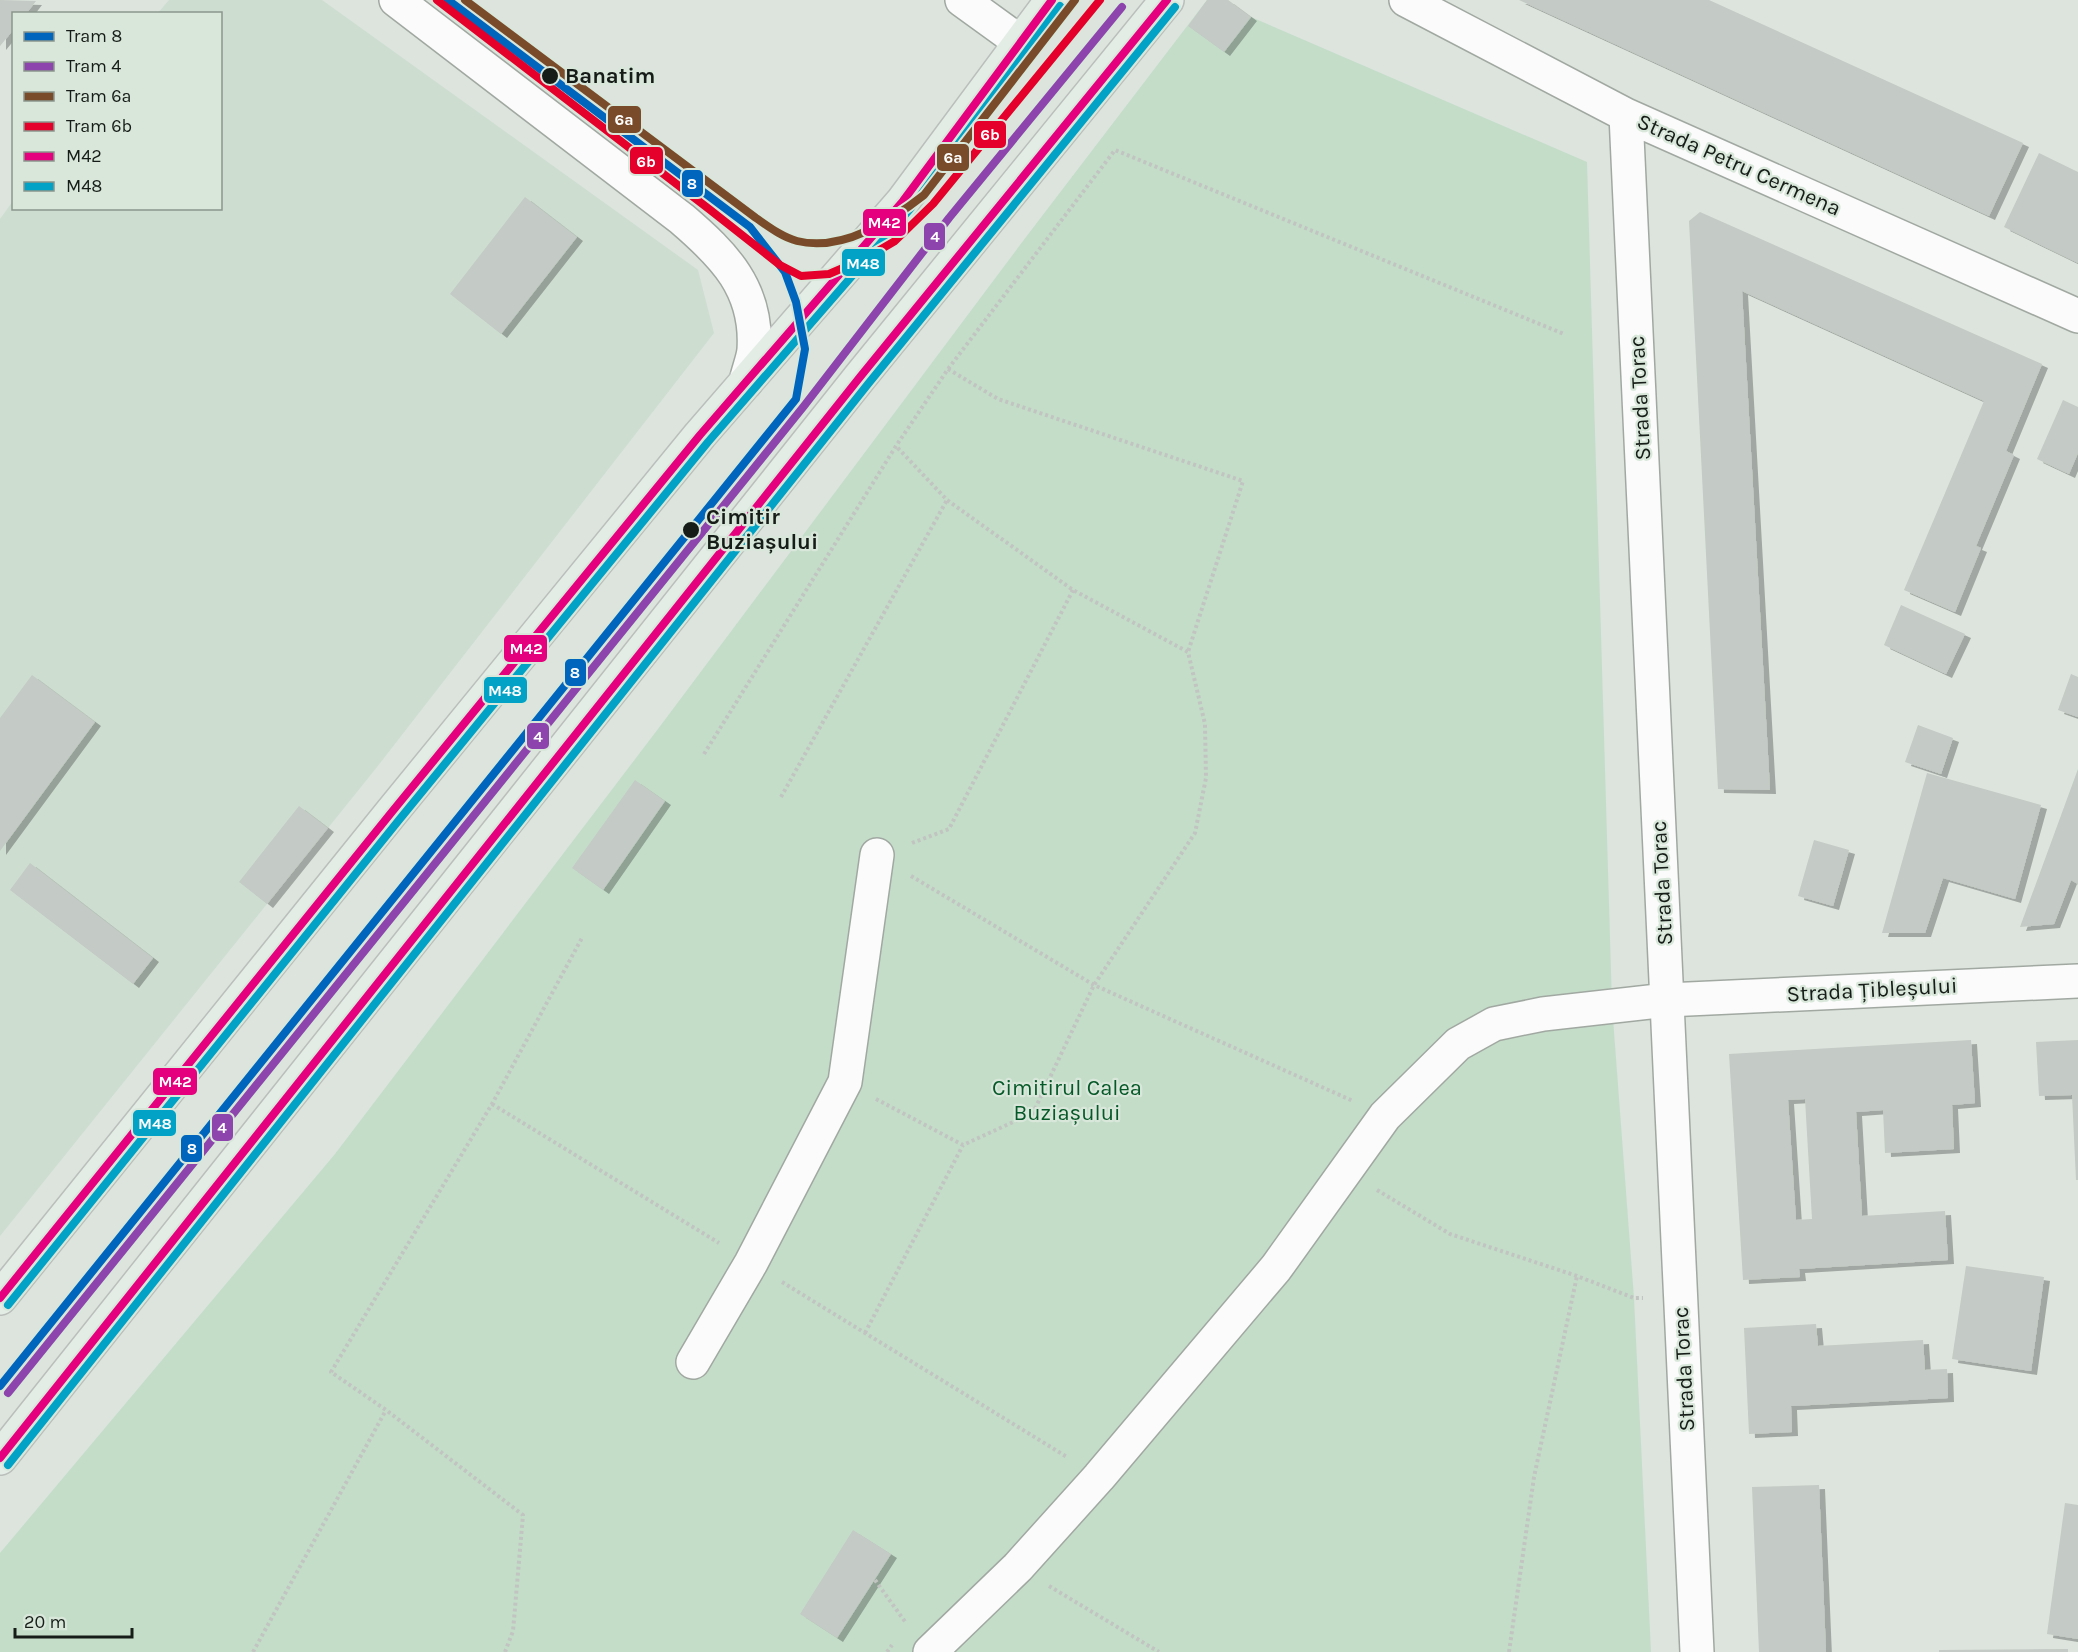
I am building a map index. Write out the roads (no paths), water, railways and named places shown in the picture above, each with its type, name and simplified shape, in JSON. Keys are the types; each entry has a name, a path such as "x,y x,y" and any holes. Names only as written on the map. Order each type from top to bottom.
{"main road":[{"path":"0,1298 391,813 746,382 903,201 1052,0"},
{"path":"0,1458 860,377 1167,0"}],"street":[{"path":"396,0 682,219 720,254 739,281 747,299 752,321 754,350 746,382"},
{"path":"962,0 1020,42"},
{"name":"Strada Petru Cermena","path":"1406,0 1626,115 2078,316"},
{"name":"Strada Torac","path":"1626,115 1696,1652"},
{"path":"693,1362 752,1263 845,1082 877,855"},
{"name":"Strada Țibleșului","path":"930,1652 1018,1568 1099,1477 1276,1268 1385,1116 1458,1044 1494,1024 1543,1014 1667,1000 2078,981"}],"tram line":[{"name":"6b","path":"437,0 780,265 801,276 829,274 866,258 895,241 933,204 1100,0"},
{"name":"8","path":"0,1386 796,399 805,349 796,302 785,272 750,227 448,0"},
{"name":"6a","path":"465,0 766,225 791,239 814,243 831,242 865,232 896,215 924,195 1075,0"},
{"name":"4","path":"8,1393 804,406 949,218 1122,7"}],"place":[{"name":"Banatim","path":"550,76"},
{"name":"Cimitir Buziașului","path":"691,530"}],"park label":[{"name":"Cimitirul Calea Buziașului","path":"1067,1100"}]}
